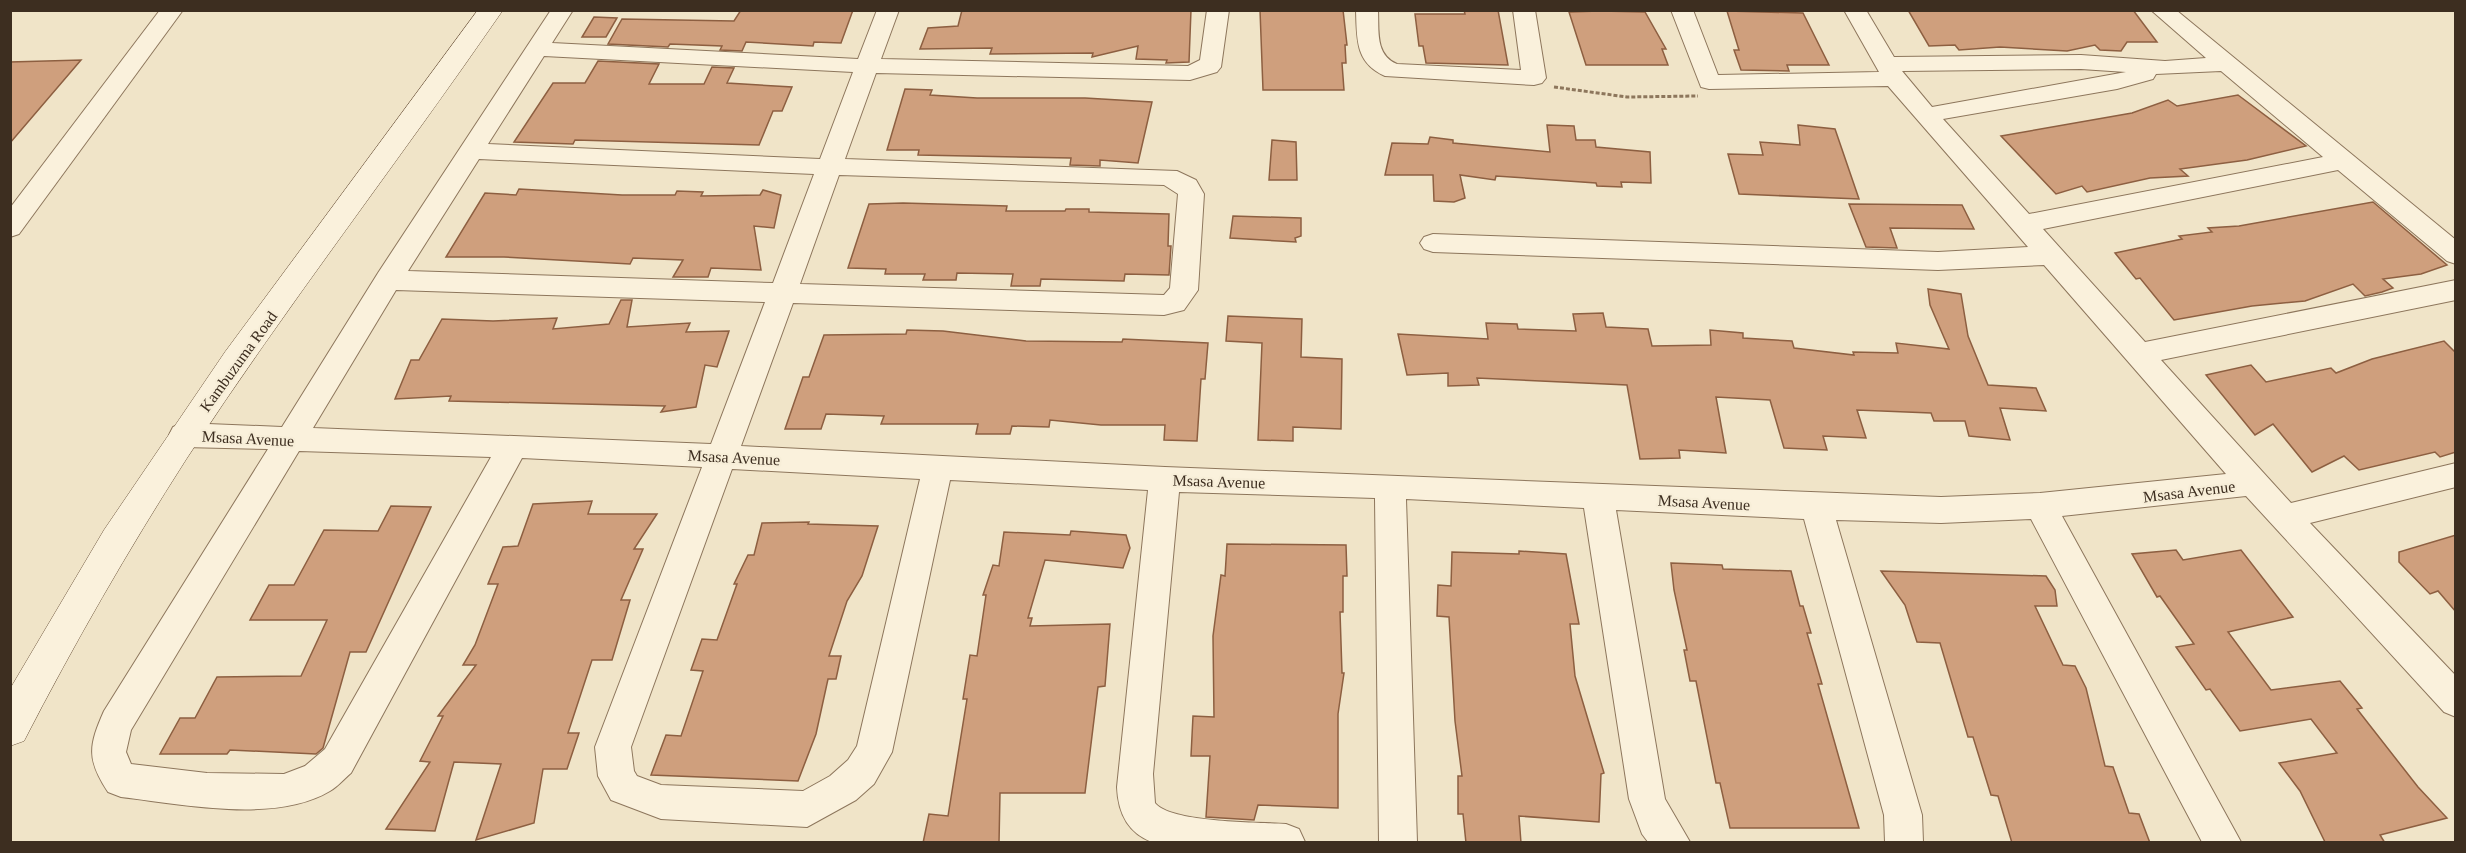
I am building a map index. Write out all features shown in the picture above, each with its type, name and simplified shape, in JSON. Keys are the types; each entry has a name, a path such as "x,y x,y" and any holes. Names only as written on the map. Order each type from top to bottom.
{"main road":[{"name":"Kambuzuma Road","path":"10,728 107,554 184,435 491,10"}],"street":[{"path":"10,228 116,81 172,10"},
{"path":"513,446 338,761 317,779 284,791 207,790 121,780 110,765 107,745 117,722 388,280 562,10"},
{"path":"888,10 724,456 613,747 616,776 624,789 661,802 807,809 843,788 861,772 874,752 938,466"},
{"path":"539,49 867,66 1201,71 1209,67 1212,60 1218,10"},
{"path":"1367,10 1370,51 1379,66 1393,71 1534,78 1524,10"},
{"path":"1682,10 1709,82 2081,62 2165,68 2226,64"},
{"path":"1855,10 1890,71 1926,115 2253,483 2456,701"},
{"path":"2162,10 2456,255"},
{"path":"1926,115 2117,82 2165,68"},
{"path":"388,280 1164,304 1174,303 1185,290 1191,194 1187,186 1179,180 1168,177 829,167 472,152"},
{"path":"2025,224 2343,161"},
{"path":"1433,243 1938,261 2052,255"},
{"path":"2139,354 2456,290"},
{"name":"Msasa Avenue","path":"184,435 513,446 1165,479 1390,486 1816,507 1941,510 2040,506 2253,483"},
{"path":"2284,517 2456,475"},
{"path":"1165,479 1135,801 1149,823 1175,831 1286,843"},
{"path":"1390,486 1398,843"},
{"path":"1598,496 1647,799 1655,821 1671,843"},
{"path":"2040,506 2222,843"},
{"path":"1816,507 1903,814 1904,843"}],"path":[{"path":"1534,78 1564,91 1627,97 1694,98 1704,94 1709,82"}],"building":[{"path":"741,10 853,10 841,43 814,42 813,46 746,42 742,51 720,50 722,46 670,44 668,47 608,44 622,19 734,21"},
{"path":"962,10 1191,10 1189,62 1166,63 1167,60 1136,59 1138,46 1092,57 1093,53 990,54 992,48 920,49 928,28 958,26"},
{"path":"1260,10 1343,10 1347,45 1345,45 1346,63 1342,63 1344,90 1263,90"},
{"path":"1464,10 1498,10 1508,65 1426,63 1423,46 1419,46 1415,14 1465,14"},
{"path":"1908,10 2133,10 2157,42 2127,42 2121,51 2100,50 2095,45 2067,51 2000,47 1959,50 1955,45 1929,46"},
{"path":"1727,11 1803,13 1829,65 1787,65 1789,71 1741,70 1734,50 1739,50"},
{"path":"1569,12 1645,12 1666,49 1662,49 1668,65 1586,65"},
{"path":"594,17 617,18 606,37 582,37"},
{"path":"81,60 10,143 10,62"},
{"path":"598,61 659,64 649,84 704,84 712,67 734,68 727,83 792,87 782,111 773,111 759,145 575,140 573,144 514,142 553,83 585,83"},
{"path":"905,89 932,90 930,95 977,98 1085,98 1152,102 1138,163 1100,160 1100,166 1070,165 1071,158 918,155 919,150 887,150"},
{"path":"2238,95 2306,146 2247,160 2180,169 2188,176 2150,178 2087,192 2082,186 2056,194 2001,136 2132,113 2168,100 2177,106"},
{"path":"1547,125 1574,126 1576,140 1595,140 1596,147 1650,152 1651,183 1621,182 1622,187 1597,186 1596,183 1496,176 1495,180 1460,175 1465,198 1454,202 1434,201 1433,175 1385,175 1392,143 1428,144 1430,137 1453,140 1453,143 1550,152"},
{"path":"1798,125 1835,129 1859,199 1739,194 1728,154 1763,155 1760,142 1800,145"},
{"path":"1272,140 1296,142 1297,180 1269,180"},
{"path":"519,189 622,195 675,195 677,191 703,192 701,196 760,195 763,190 781,195 774,228 754,226 761,270 711,268 708,277 673,277 683,260 633,258 630,264 504,257 446,257 485,193 516,195"},
{"path":"2373,202 2447,265 2421,274 2383,279 2393,288 2365,296 2353,284 2305,301 2252,306 2174,320 2140,278 2136,279 2115,253 2182,239 2179,236 2212,232 2208,228 2239,226"},
{"path":"869,204 1007,206 1006,211 1089,209 1089,212 1169,214 1168,246 1171,246 1169,275 1125,274 1124,281 1041,279 1040,286 1011,286 1013,274 957,273 956,280 923,280 925,274 885,274 886,269 848,268"},
{"path":"1849,204 1962,205 1974,229 1890,228 1897,248 1866,247"},
{"path":"1233,216 1301,218 1301,236 1295,238 1296,242 1230,238"},
{"path":"1928,289 1961,294 1968,336 1988,385 2036,388 2046,411 2000,408 2010,440 1969,436 1965,421 1934,421 1931,413 1857,410 1866,438 1823,436 1827,450 1784,448 1770,400 1716,397 1726,453 1679,450 1680,458 1640,459 1627,385 1477,378 1479,385 1448,386 1448,373 1407,375 1398,334 1488,339 1486,323 1517,324 1518,329 1576,331 1573,314 1603,313 1606,327 1648,329 1652,346 1711,345 1710,330 1743,333 1743,338 1792,341 1794,348 1854,355 1853,352 1898,353 1896,343 1949,349 1930,305"},
{"path":"621,300 632,300 627,327 690,323 686,332 729,331 717,367 705,365 696,407 661,412 665,406 449,401 451,396 395,399 411,360 419,360 442,319 493,321 557,318 553,329 609,324"},
{"path":"1228,316 1302,319 1301,357 1342,359 1341,429 1293,427 1293,441 1258,440 1262,343 1226,341"},
{"path":"907,330 943,331 1026,341 1122,342 1123,339 1208,343 1205,379 1201,379 1197,441 1164,440 1165,425 1101,425 1050,420 1049,427 1012,426 1010,434 976,434 978,424 881,424 884,416 826,414 821,429 785,429 803,377 809,377 824,335 906,334"},
{"path":"2444,341 2456,353 2456,452 2440,457 2435,452 2359,470 2344,456 2312,472 2273,424 2255,435 2206,375 2251,365 2266,382 2331,368 2336,373 2372,359"},
{"path":"592,501 588,514 657,514 634,549 643,549 621,600 630,600 612,660 592,660 568,733 579,733 567,769 543,769 534,823 476,840 501,764 454,762 435,831 386,829 430,762 420,761 443,716 438,716 476,665 463,665 475,645 498,584 488,584 503,547 518,546 533,504"},
{"path":"391,506 431,507 366,652 350,652 323,748 316,754 230,750 227,754 160,754 180,718 195,718 217,677 301,676 327,620 250,620 269,585 294,585 324,530 378,531"},
{"path":"809,522 808,524 878,526 862,576 847,601 829,656 841,656 836,679 828,679 816,734 798,781 651,775 666,735 681,736 703,671 691,670 702,639 717,640 737,584 734,584 748,555 754,555 762,523"},
{"path":"1071,531 1126,535 1130,548 1123,568 1045,560 1028,618 1032,618 1030,626 1110,624 1105,686 1098,687 1085,793 1000,793 999,843 923,843 929,814 948,816 967,699 963,699 970,655 977,656 986,595 983,595 993,565 999,566 1004,532 1070,535"},
{"path":"2456,535 2456,612 2438,591 2430,594 2399,562 2399,552"},
{"path":"1227,544 1346,545 1347,576 1343,576 1343,612 1340,612 1342,673 1344,673 1338,714 1338,808 1258,805 1254,820 1206,817 1210,756 1191,756 1193,716 1214,717 1213,636 1221,575 1225,576"},
{"path":"2176,550 2183,560 2241,550 2293,617 2228,632 2271,690 2340,681 2362,708 2357,709 2418,787 2447,818 2380,835 2385,843 2325,842 2300,791 2279,763 2337,753 2311,719 2240,731 2210,689 2206,690 2176,647 2194,644 2160,596 2157,597 2132,554"},
{"path":"1519,551 1566,554 1579,624 1570,624 1575,676 1604,773 1601,774 1599,822 1519,816 1521,843 1466,843 1463,814 1458,814 1458,776 1462,776 1455,721 1449,617 1437,616 1438,585 1451,586 1452,552 1519,554"},
{"path":"1671,563 1722,565 1723,569 1791,571 1800,606 1803,606 1811,633 1807,633 1822,684 1818,684 1859,828 1730,828 1720,783 1716,783 1696,681 1690,681 1684,650 1687,650 1674,590"},
{"path":"1881,571 2046,576 2055,590 2057,606 2035,606 2063,665 2075,666 2086,688 2105,766 2113,767 2129,813 2139,814 2150,843 2012,843 1998,796 1991,795 1973,737 1968,737 1940,643 1917,642 1905,605"}]}
